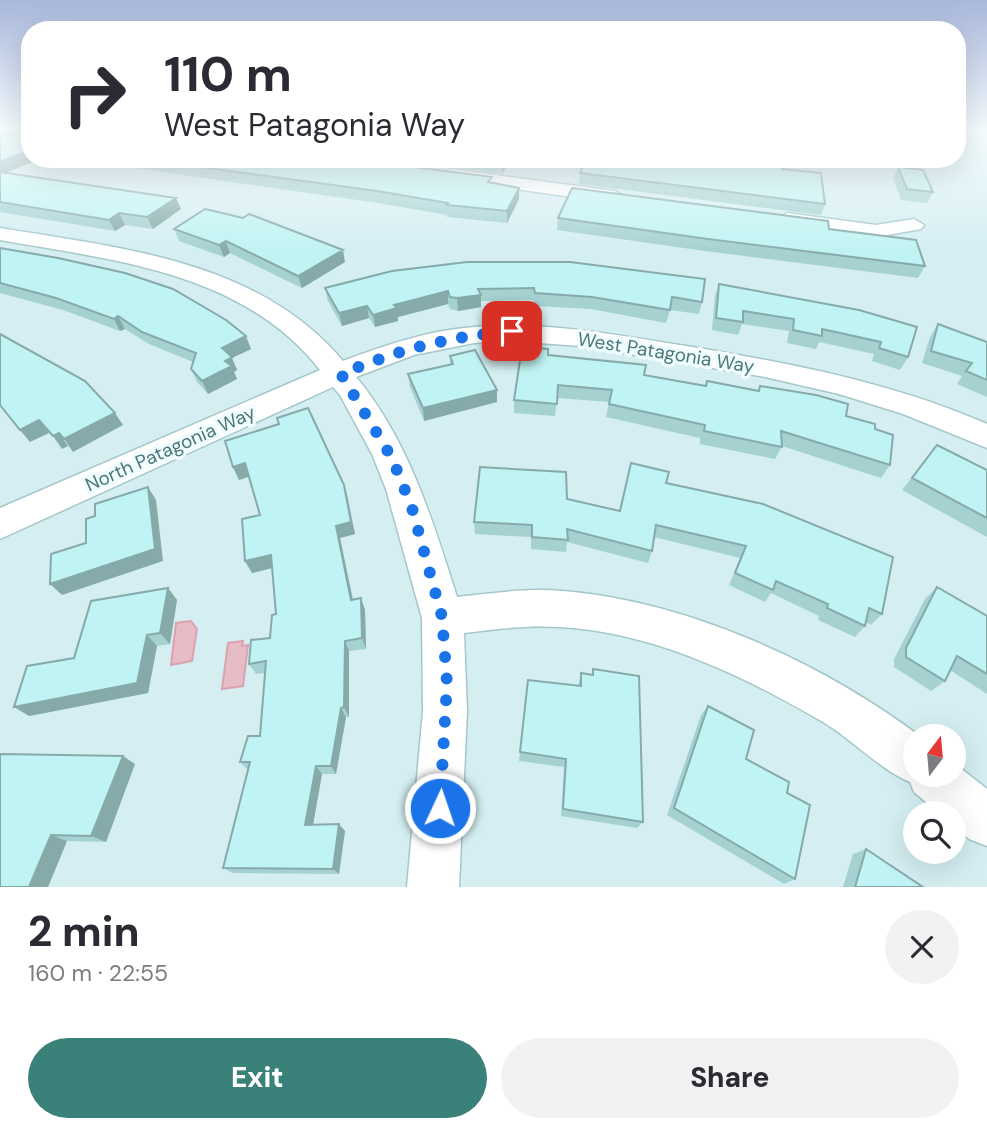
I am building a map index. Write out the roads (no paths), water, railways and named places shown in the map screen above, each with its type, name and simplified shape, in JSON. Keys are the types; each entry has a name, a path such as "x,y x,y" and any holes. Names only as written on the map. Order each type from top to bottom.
{"street":[{"path":"425,172 526,176 631,199"},
{"path":"767,216 876,230 914,225"},
{"path":"0,234 147,261 217,284 268,310 306,340 341,374 392,458 412,508 442,617 447,683 433,887"},
{"name":"West Patagonia Way","path":"341,374 404,348 454,337 512,331 569,336 818,377 903,401 987,437"},
{"name":"North Patagonia Way","path":"0,524 341,374"},
{"path":"442,617 509,608 565,610 629,619 705,643 789,679 892,741 903,751"},
{"path":"947,788 987,821"}]}
